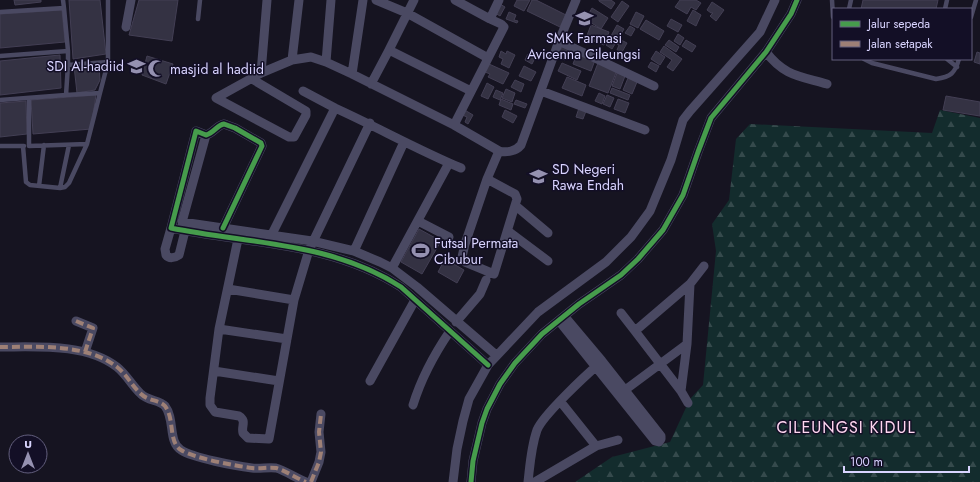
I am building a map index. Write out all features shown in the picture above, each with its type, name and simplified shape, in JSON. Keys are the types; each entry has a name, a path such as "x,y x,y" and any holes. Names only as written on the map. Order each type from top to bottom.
{"street":[{"path":"126,27 131,0"},
{"path":"261,73 267,0"},
{"path":"292,60 299,0"},
{"path":"326,62 331,0"},
{"path":"352,74 363,0"},
{"path":"376,0 407,13 488,58"},
{"path":"371,84 414,0"},
{"path":"490,19 499,0"},
{"path":"252,78 306,111 306,115 294,137 289,137 216,98 252,78 261,73 292,60 310,57 326,62 352,74 454,125 499,152 514,150 521,145 529,126 559,42 576,0"},
{"path":"453,482 457,449 469,399 488,365 538,312 606,262 631,237 650,211 671,160 683,120 760,32 775,0"},
{"path":"471,482 476,445 494,392 528,347 579,304 621,274 638,259 663,230 683,195 711,118 766,52 791,14 797,0"},
{"path":"454,125 504,27 460,1"},
{"path":"559,42 654,86"},
{"path":"389,50 472,91"},
{"path":"766,52 774,62 791,74 827,84"},
{"path":"303,91 334,108 461,168"},
{"path":"541,91 645,130"},
{"path":"271,236 334,108"},
{"path":"178,226 196,131 206,135 213,133 224,124 250,136 262,144 262,149 223,228"},
{"path":"238,239 220,329 210,405 215,412 239,416 242,418 244,424 243,434 248,438 269,439 294,300 310,245 370,124"},
{"path":"178,226 206,135"},
{"path":"354,251 404,142"},
{"path":"487,179 515,194 517,199 494,274 465,262 463,260 462,253 487,179 499,152"},
{"path":"392,268 449,163"},
{"path":"516,206 548,233"},
{"path":"418,220 449,237"},
{"path":"178,226 238,239 310,245 354,251 392,268 496,355"},
{"path":"178,226 223,228 271,236 310,245 371,270 401,287 488,365"},
{"path":"508,231 548,261"},
{"path":"635,331 690,284 704,266"},
{"path":"456,322 480,294 486,280"},
{"path":"681,391 687,344 690,284"},
{"path":"228,289 294,300"},
{"path":"370,381 415,300"},
{"path":"621,314 681,391 688,403"},
{"path":"562,319 622,392 661,436 659,442 655,442 622,392"},
{"path":"76,321 93,328 85,352"},
{"path":"220,329 287,339"},
{"path":"413,405 418,388 439,347 450,331"},
{"path":"622,392 687,344"},
{"path":"0,347 41,346 85,352 107,360 127,376 141,394 164,405 170,414 174,442 183,452 252,468 276,468 306,482"},
{"path":"528,482 537,429 560,401 599,363"},
{"path":"214,371 279,381"},
{"path":"560,401 596,446"},
{"path":"311,482 319,462 321,452 319,432 322,414"},
{"path":"535,482 596,446 618,440"}],"lane":[{"path":"64,0 68,51 66,95"},
{"path":"23,146 26,182 30,185 60,188 65,187 69,183 87,144 108,62 108,0"},
{"path":"198,19 200,0"},
{"path":"972,14 976,0"},
{"path":"0,12 64,8"},
{"path":"0,56 68,51"},
{"path":"866,60 872,63 936,79 944,78 952,74 957,67 959,60"},
{"path":"948,60 957,67"},
{"path":"68,64 108,62"},
{"path":"0,100 100,93"},
{"path":"29,98 29,146"},
{"path":"0,146 87,144"},
{"path":"39,186 44,145"},
{"path":"60,188 69,145"}],"green space":[{"path":"940,110 980,118 980,482 575,482 612,457 670,442 690,399 703,385 716,251 712,224 729,200 736,139 750,124 932,133"}],"building":[{"path":"14,0 41,0 41,2 15,5"},
{"path":"69,0 100,0 106,54 73,59"},
{"path":"139,0 178,0 172,41 129,35"},
{"path":"517,0 530,0 524,11 514,6"},
{"path":"532,0 536,0 566,15 560,27 527,11"},
{"path":"599,0 611,0 615,3 611,9"},
{"path":"680,0 696,0 701,3 696,10 691,7 687,14 675,7"},
{"path":"863,0 938,0 936,8 861,8"},
{"path":"622,1 629,6 618,22 611,17"},
{"path":"712,2 724,10 716,21 710,16 713,13 707,10"},
{"path":"500,4 505,7 500,16 495,13"},
{"path":"592,8 608,18 601,29 590,22 593,18 588,15"},
{"path":"62,10 65,42 0,48 0,14"},
{"path":"693,10 701,15 696,26 687,21"},
{"path":"509,12 516,15 514,20 518,21 517,23 506,19"},
{"path":"636,12 644,16 638,28 630,24"},
{"path":"671,19 682,25 678,32 667,26"},
{"path":"646,20 664,31 659,40 640,29"},
{"path":"591,25 609,32 604,45 586,38"},
{"path":"617,25 624,29 612,49 606,45"},
{"path":"630,26 635,29 631,36 625,33"},
{"path":"678,34 684,38 680,45 674,41"},
{"path":"619,39 627,43 622,52 617,50"},
{"path":"669,40 679,47 676,52 665,45"},
{"path":"686,40 696,46 692,52 682,46"},
{"path":"664,46 682,59 673,71 667,67 672,60 660,52"},
{"path":"558,47 561,49 562,47 570,50 565,60 558,57 560,53 556,52"},
{"path":"501,51 506,54 507,51 515,55 509,68 501,64 503,59 499,57"},
{"path":"656,51 665,57 660,65 651,59"},
{"path":"977,52 980,53 980,64 974,62"},
{"path":"577,53 595,60 591,71 573,64"},
{"path":"528,54 535,58 532,64 525,60"},
{"path":"60,55 61,88 0,95 0,61"},
{"name":"masjid al hadiid","path":"147,56 173,64 166,84 142,75"},
{"path":"651,62 659,66 656,72 648,67"},
{"path":"562,63 581,71 577,80 558,71"},
{"path":"598,63 617,70 608,93 589,86"},
{"path":"489,64 509,73 503,84 488,77 490,74 485,72"},
{"path":"99,65 100,80 95,90 77,93 74,66"},
{"path":"524,66 536,72 531,81 519,76"},
{"path":"617,73 625,76 620,89 612,86"},
{"path":"567,77 586,85 582,96 562,88"},
{"path":"628,78 637,82 632,94 623,90"},
{"path":"515,80 524,84 521,92 511,87"},
{"path":"487,83 494,87 488,99 481,96"},
{"path":"612,88 630,95 628,100 610,93"},
{"path":"506,89 515,93 512,102 502,98"},
{"path":"496,90 503,93 500,100 493,97"},
{"path":"599,93 605,96 602,104 595,101"},
{"path":"96,95 91,129 33,134 31,100"},
{"path":"607,95 614,98 610,107 603,104"},
{"path":"946,96 980,102 980,116 943,110"},
{"path":"501,99 513,104 511,110 499,105"},
{"path":"618,99 629,103 625,113 614,109"},
{"path":"516,100 527,104 525,108 514,104"},
{"path":"26,101 27,134 0,137 0,103"},
{"path":"579,108 586,111 583,119 576,117"},
{"path":"463,109 473,115 468,124 465,122 467,117 460,114"},
{"path":"505,110 517,116 513,123 502,117"},
{"name":"Futsal Permata Cibubur","path":"419,229 441,241 422,274 401,262"},
{"name":"Futsal Permata Cibubur","path":"445,259 464,270 457,283 438,272"}],"marked path":[{"path":"76,321 93,328 85,352"},
{"path":"0,347 61,348 76,350 105,359 121,370 144,396 165,406 170,417 174,442 181,450 205,459 236,465 255,468 276,468 306,482"},
{"path":"311,482 319,462 321,452 319,432 321,414"}],"cycle path":[{"path":"471,482 473,461 482,423 487,409 500,384 515,363 542,334 579,304 621,275 638,259 663,230 683,195 711,118 766,52 791,14 797,0"},
{"path":"223,228 262,146 261,143 235,128 224,124 206,135 196,131 171,228 318,253 347,261 375,272 401,287 488,365"}],"place":[{"name":"SMK Farmasi Avicenna Cileungsi","path":"584,18"},
{"name":"SDI Al-hadiid","path":"137,66"},
{"name":"masjid al hadiid","path":"157,69"},
{"name":"SD Negeri Rawa Endah","path":"539,177"},
{"name":"Futsal Permata Cibubur","path":"421,251"}],"district":[{"name":"CILEUNGSI KIDUL","path":"846,427"}]}
